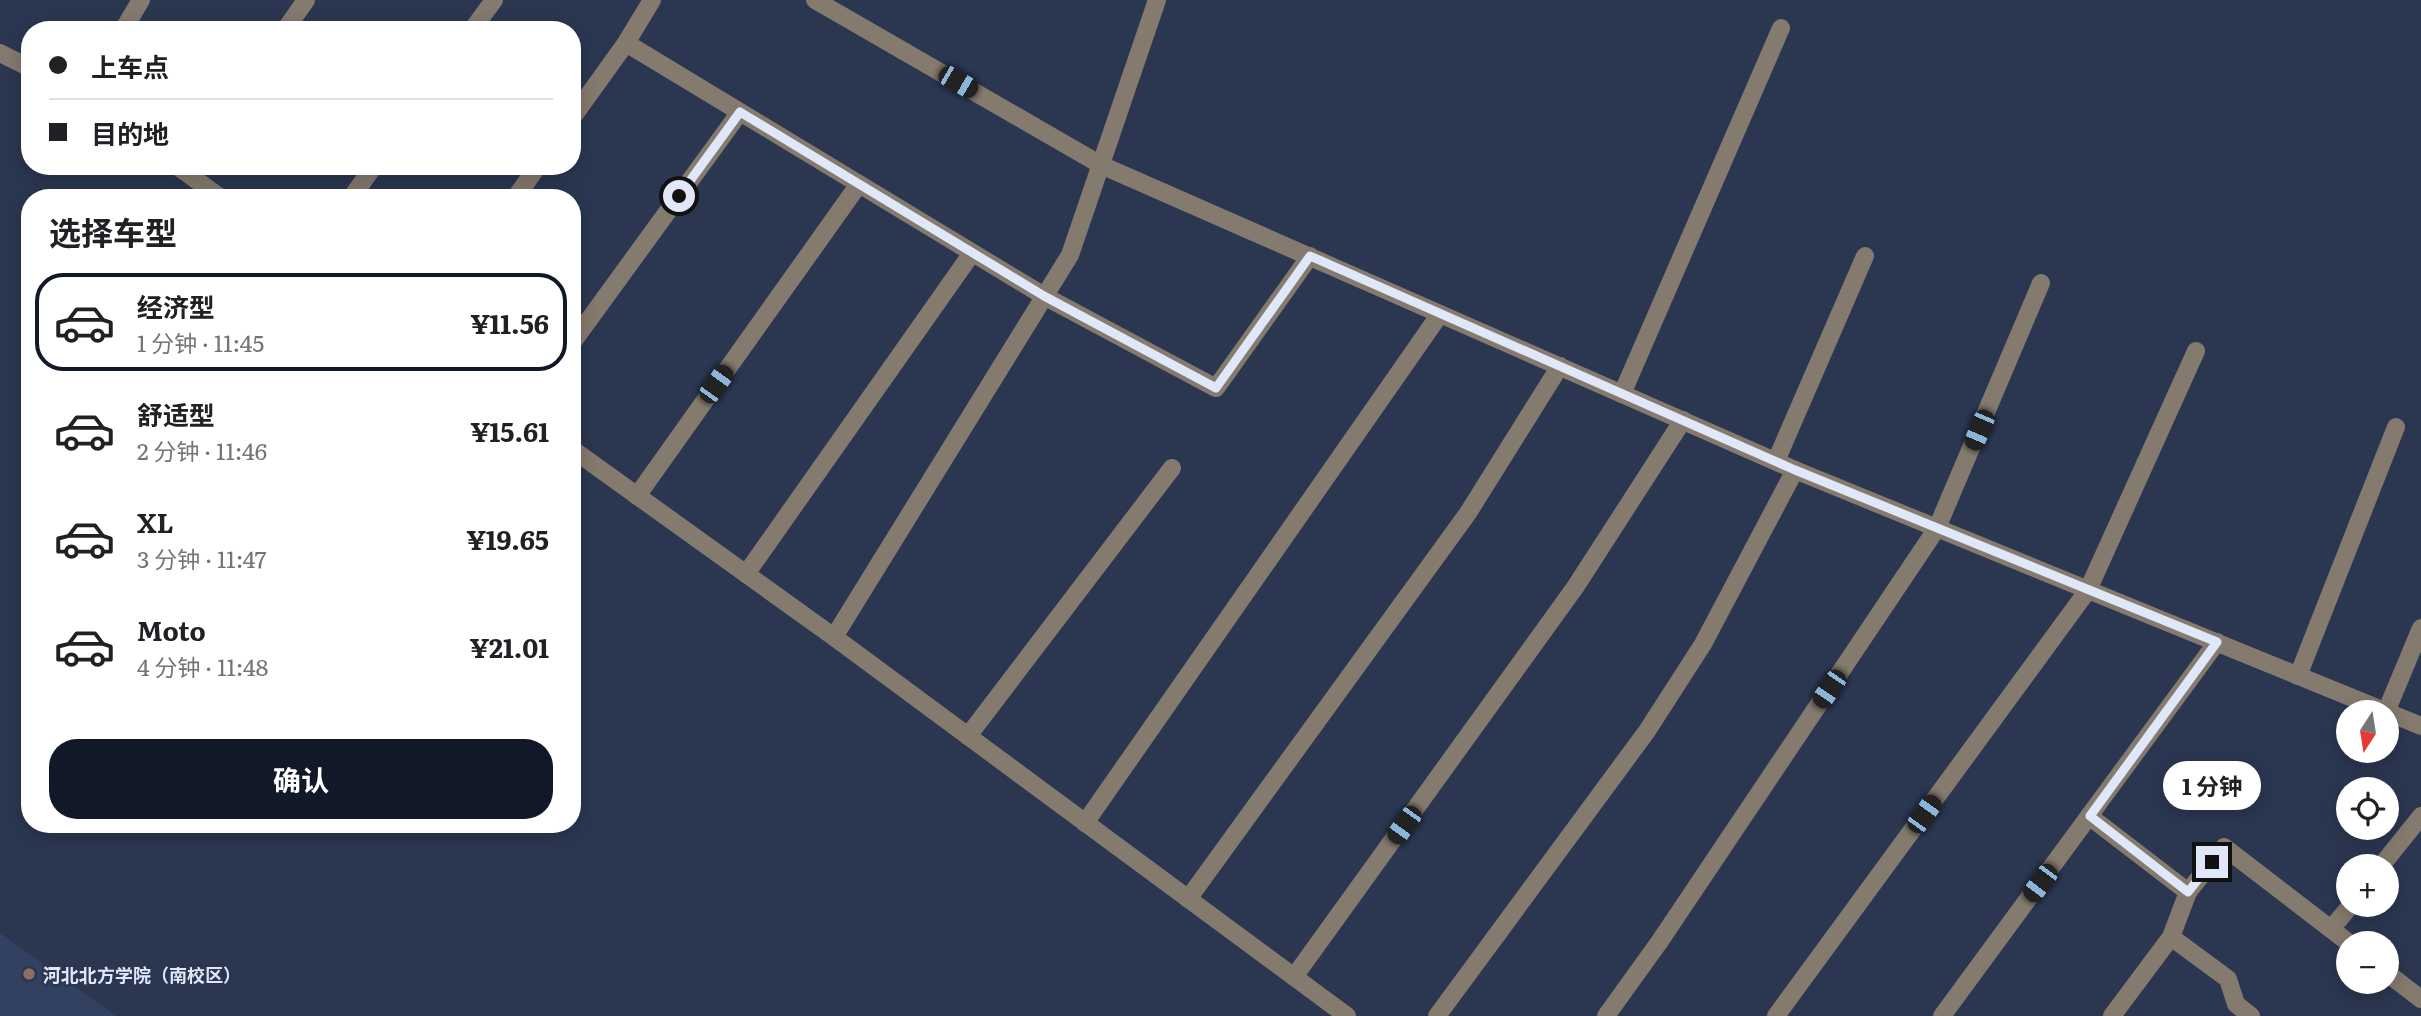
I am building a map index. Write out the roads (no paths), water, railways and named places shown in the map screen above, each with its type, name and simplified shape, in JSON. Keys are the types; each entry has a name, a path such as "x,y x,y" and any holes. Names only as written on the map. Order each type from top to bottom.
{"street":[{"path":"128,21 141,0"},
{"path":"291,21 306,0"},
{"path":"479,21 494,0"},
{"path":"581,106 626,43 652,0"},
{"path":"815,0 1101,165 1795,470 2357,700"},
{"path":"834,637 1070,255 1157,0"},
{"path":"1622,394 1780,28"},
{"path":"626,43 1044,296 1216,388 1310,256"},
{"path":"0,53 21,64"},
{"path":"581,331 740,112"},
{"path":"193,175 210,189"},
{"path":"637,496 859,184"},
{"path":"746,574 972,253"},
{"path":"1776,461 1866,256"},
{"path":"1606,1016 1660,941 1937,528 2041,283"},
{"path":"1085,823 1440,314"},
{"path":"1776,1016 2088,590 2196,351"},
{"path":"1188,899 1468,513 1560,366"},
{"path":"1294,977 1576,586 1683,420"},
{"path":"2298,676 2396,427"},
{"path":"581,456 834,637 1347,1016"},
{"path":"968,736 1172,468"},
{"path":"1437,1016 1647,731 1703,644 1795,470"},
{"path":"2391,700 2421,628"},
{"path":"1942,1016 2217,642"},
{"path":"2399,717 2421,726"},
{"path":"2090,816 2188,892"},
{"path":"2391,854 2421,816"},
{"path":"2112,1016 2171,937 2188,892 2224,847 2336,933"},
{"path":"2331,929 2341,917"},
{"path":"2171,937 2228,979 2236,1004 2251,1016"},
{"path":"2399,982 2421,999"}],"place":[{"name":"河北北方学院（南校区）","path":"29,974"}]}
